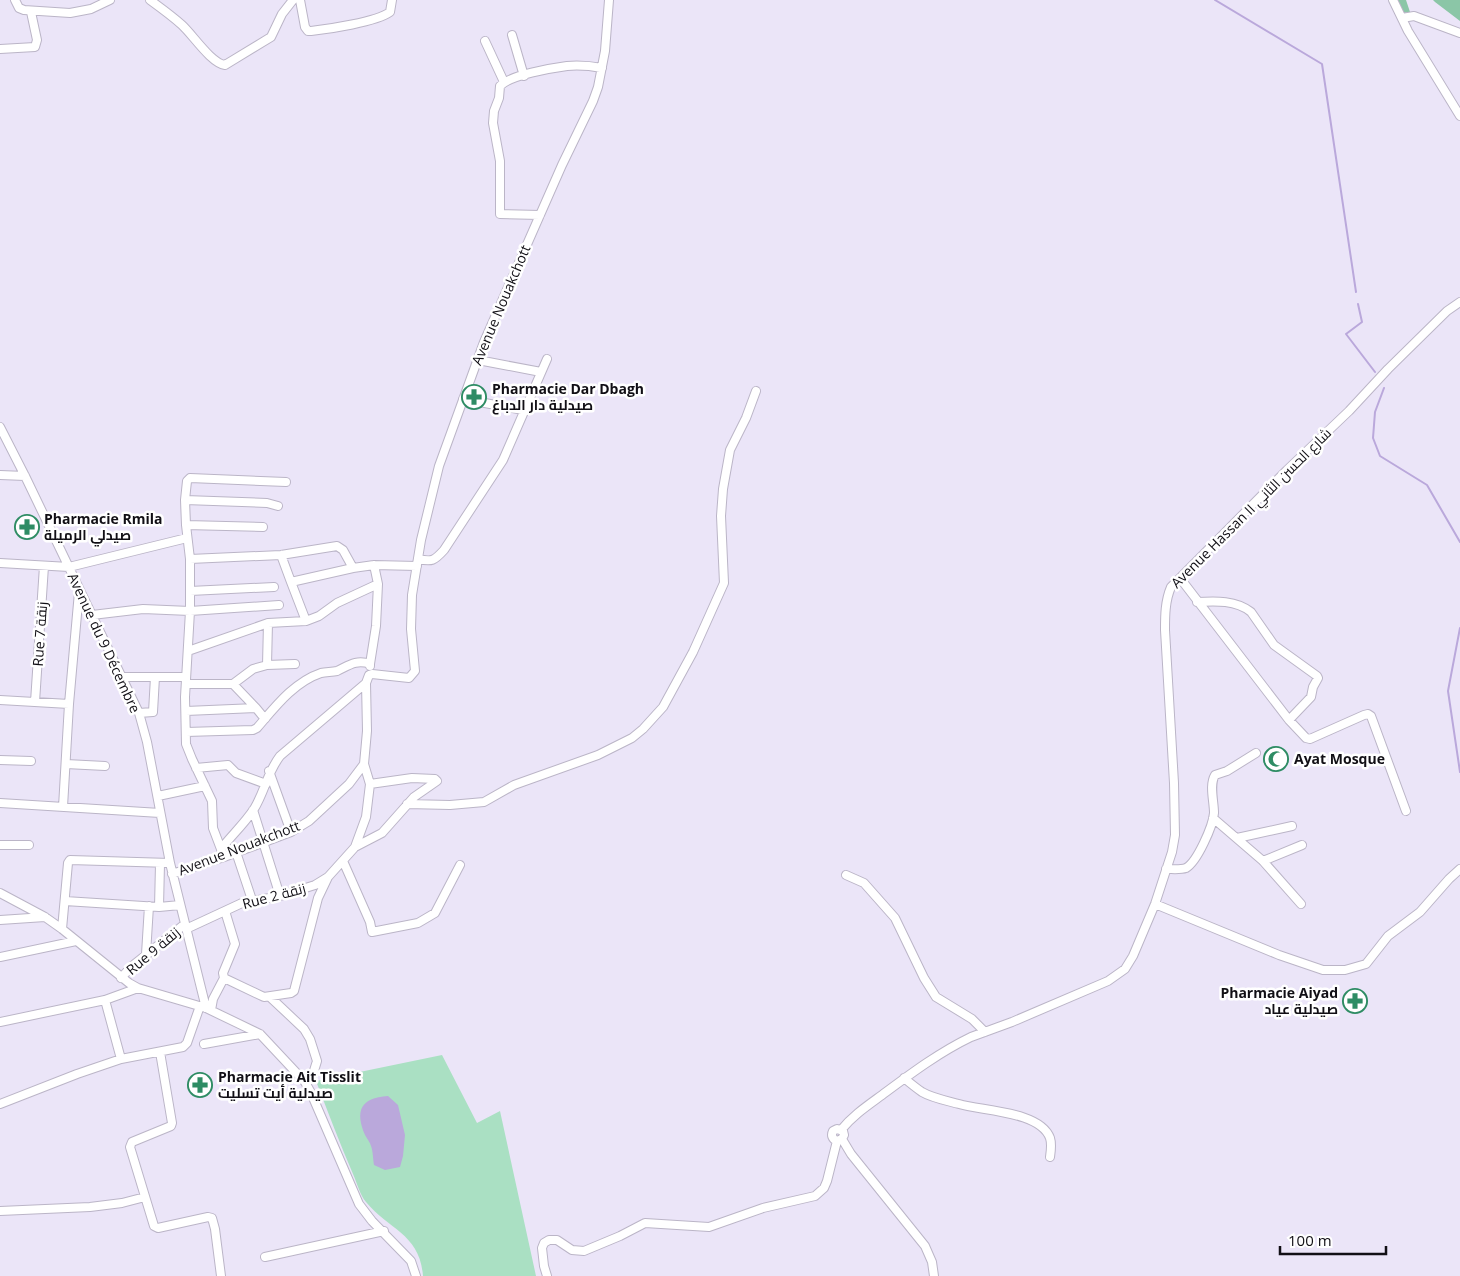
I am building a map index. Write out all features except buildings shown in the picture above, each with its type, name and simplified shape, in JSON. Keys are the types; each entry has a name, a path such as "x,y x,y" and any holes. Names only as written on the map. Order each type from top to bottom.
{"street":[{"path":"15,0 19,8 31,12 70,13 91,9 110,0"},
{"path":"150,0 180,23 212,58 225,66 271,37 282,14 293,0"},
{"path":"300,0 305,28 308,31 342,26 383,16 390,12 392,0"},
{"name":"Avenue Nouakchott","path":"372,674 409,678 415,671 411,613 417,563 439,466 478,360 540,215 593,101 602,68 608,25 609,0"},
{"path":"1393,0 1408,31 1460,116"},
{"path":"0,49 35,47 37,40 31,12"},
{"path":"1402,18 1414,16 1460,33"},
{"path":"512,35 524,76"},
{"path":"485,40 504,82"},
{"path":"540,215 500,214 500,161 493,130 493,118 499,98 500,86 504,82 524,76 568,66 602,68"},
{"name":"Avenue Hassan II شارع الحسن الثاني","path":"840,1140 844,1133 841,1130 854,1116 904,1078 952,1046 1077,994 1117,976 1125,969 1155,904 1172,852 1176,823 1165,630 1165,608 1167,595 1171,587 1287,470 1349,411 1388,369 1447,311 1460,302"},
{"path":"291,582 353,568 417,563 431,561 438,557 503,460 523,410 547,359"},
{"path":"478,360 541,372"},
{"path":"407,804 450,805 484,802 520,782 592,758 632,738 663,707 693,652 722,590 724,578 721,501 726,468 730,450 746,418 756,391"},
{"path":"463,399 523,410"},
{"name":"Avenue du 9 Décembre","path":"0,427 26,476 139,713 147,742 172,874 201,987 204,1007"},
{"path":"0,475 26,476"},
{"path":"224,857 213,828 212,801 189,752 186,732 186,681 190,611 190,559 185,500 187,480 190,478 286,482"},
{"path":"185,500 267,503 278,506"},
{"path":"186,525 264,527"},
{"path":"0,563 69,567 187,538"},
{"path":"190,559 281,555 337,546 343,550 353,568"},
{"path":"281,555 306,621"},
{"path":"364,764 367,731 366,684 368,677 372,674 370,664 376,626 378,584 374,565"},
{"name":"Rue 7 زنقة","path":"35,702 44,566"},
{"path":"1180,578 1289,720 1308,739 1364,715 1370,715 1406,810"},
{"path":"188,651 268,623 306,621 319,616 337,603 378,584"},
{"path":"190,591 274,587"},
{"path":"63,807 69,704 80,591"},
{"path":"1197,602 1239,604 1246,608 1251,612 1274,645 1317,676 1318,678 1313,687 1311,697 1289,720"},
{"path":"92,616 143,609 190,611 279,605"},
{"path":"267,665 268,623"},
{"path":"186,732 253,730 290,692 314,676 337,671 348,665 360,662 370,664"},
{"path":"233,684 249,670 267,665 295,664"},
{"path":"122,678 155,677 233,684 265,719"},
{"path":"139,713 153,712 155,677"},
{"path":"221,849 253,810 266,784 270,771 280,756 366,684"},
{"path":"0,700 69,704"},
{"path":"186,711 256,708"},
{"path":"1166,869 1179,869 1190,864 1210,829 1213,818 1212,784 1215,775 1227,771 1256,753"},
{"path":"0,760 31,761"},
{"path":"66,764 105,766"},
{"name":"Avenue Nouakchott","path":"172,874 292,832 309,821 349,784 364,764"},
{"name":"Rue 2 زنقة","path":"186,926 252,900 280,896 315,885 328,877 355,847 366,817 370,784 364,764"},
{"path":"196,768 228,765 236,773 266,784"},
{"path":"270,771 292,832"},
{"path":"355,847 382,833 407,804 419,793 436,782 436,780 412,778 370,784"},
{"path":"158,796 205,786"},
{"path":"0,803 160,813"},
{"path":"253,810 280,896"},
{"path":"1213,818 1263,861 1301,904"},
{"path":"1237,838 1292,826"},
{"path":"0,845 30,845"},
{"path":"1263,861 1302,845"},
{"path":"236,852 252,900"},
{"path":"62,929 68,863 70,860 170,863"},
{"path":"343,861 370,922 372,932 418,923 435,913 460,865"},
{"path":"158,907 160,864"},
{"path":"1155,904 1279,955 1323,970 1345,970 1366,964 1388,936 1420,912 1460,869"},
{"path":"846,875 864,883 895,918 924,978 936,997 972,1019 985,1032"},
{"path":"224,978 260,996 270,997 294,991 318,898 328,877"},
{"path":"0,892 45,917 121,978 138,988 204,1007 260,1034 305,1082 359,1204 372,1221 384,1231 411,1261 416,1276"},
{"path":"65,900 158,907 180,905"},
{"path":"146,954 149,906"},
{"path":"0,1104 121,1059 185,1046 204,1007 212,999 224,978 223,973 235,944 226,910"},
{"path":"0,920 45,917"},
{"name":"Rue 9 زنقة","path":"121,978 146,954 186,926"},
{"path":"0,957 76,941"},
{"path":"0,1022 104,1000 138,988"},
{"path":"270,997 304,1029 310,1039 317,1061 313,1074 305,1082"},
{"path":"104,1000 121,1059"},
{"path":"204,1044 260,1034"},
{"path":"160,1052 172,1123 171,1126 130,1144 155,1228 208,1217 212,1218 216,1229 221,1276"},
{"path":"904,1078 924,1094 960,1105 1029,1120 1038,1124 1050,1136 1052,1144 1050,1157"},
{"path":"547,1276 542,1248 544,1243 549,1240 557,1240 572,1250 584,1251 645,1223 709,1227 763,1208 815,1196 824,1188 840,1140"},
{"path":"840,1140 926,1246 932,1262 934,1276"},
{"path":"0,1211 90,1207 122,1203 145,1197"},
{"path":"265,1257 384,1231"}],"green space":[{"path":"1397,0 1406,0 1410,12 1403,13"},
{"path":"1433,0 1460,0 1460,21 1435,2"},
{"path":"442,1055 477,1123 500,1111 536,1276 423,1276 421,1262 410,1242 366,1202 360,1192 316,1081"}],"shaded area":[{"path":"388,1096 398,1105 405,1135 400,1167 385,1170 374,1165 372,1148 362,1127 360,1113 366,1103 379,1097"}],"waterway":[{"path":"1215,0 1322,64 1356,292"},
{"path":"1358,304 1362,322 1346,334 1375,372"},
{"path":"1384,388 1375,412 1373,438 1380,456 1427,485 1460,542"},
{"path":"1460,628 1448,691 1460,772"}],"place":[{"name":"Pharmacie Dar Dbagh صيدلية دار الدباغ","path":"474,397"},
{"name":"Pharmacie Rmila صيدلي الرميلة","path":"27,527"},
{"name":"Ayat Mosque","path":"1276,759"},
{"name":"Pharmacie Aiyad صيدلية عياد","path":"1355,1001"},
{"name":"Pharmacie Ait Tisslit صيدلية أيت تسليت","path":"200,1085"}]}
